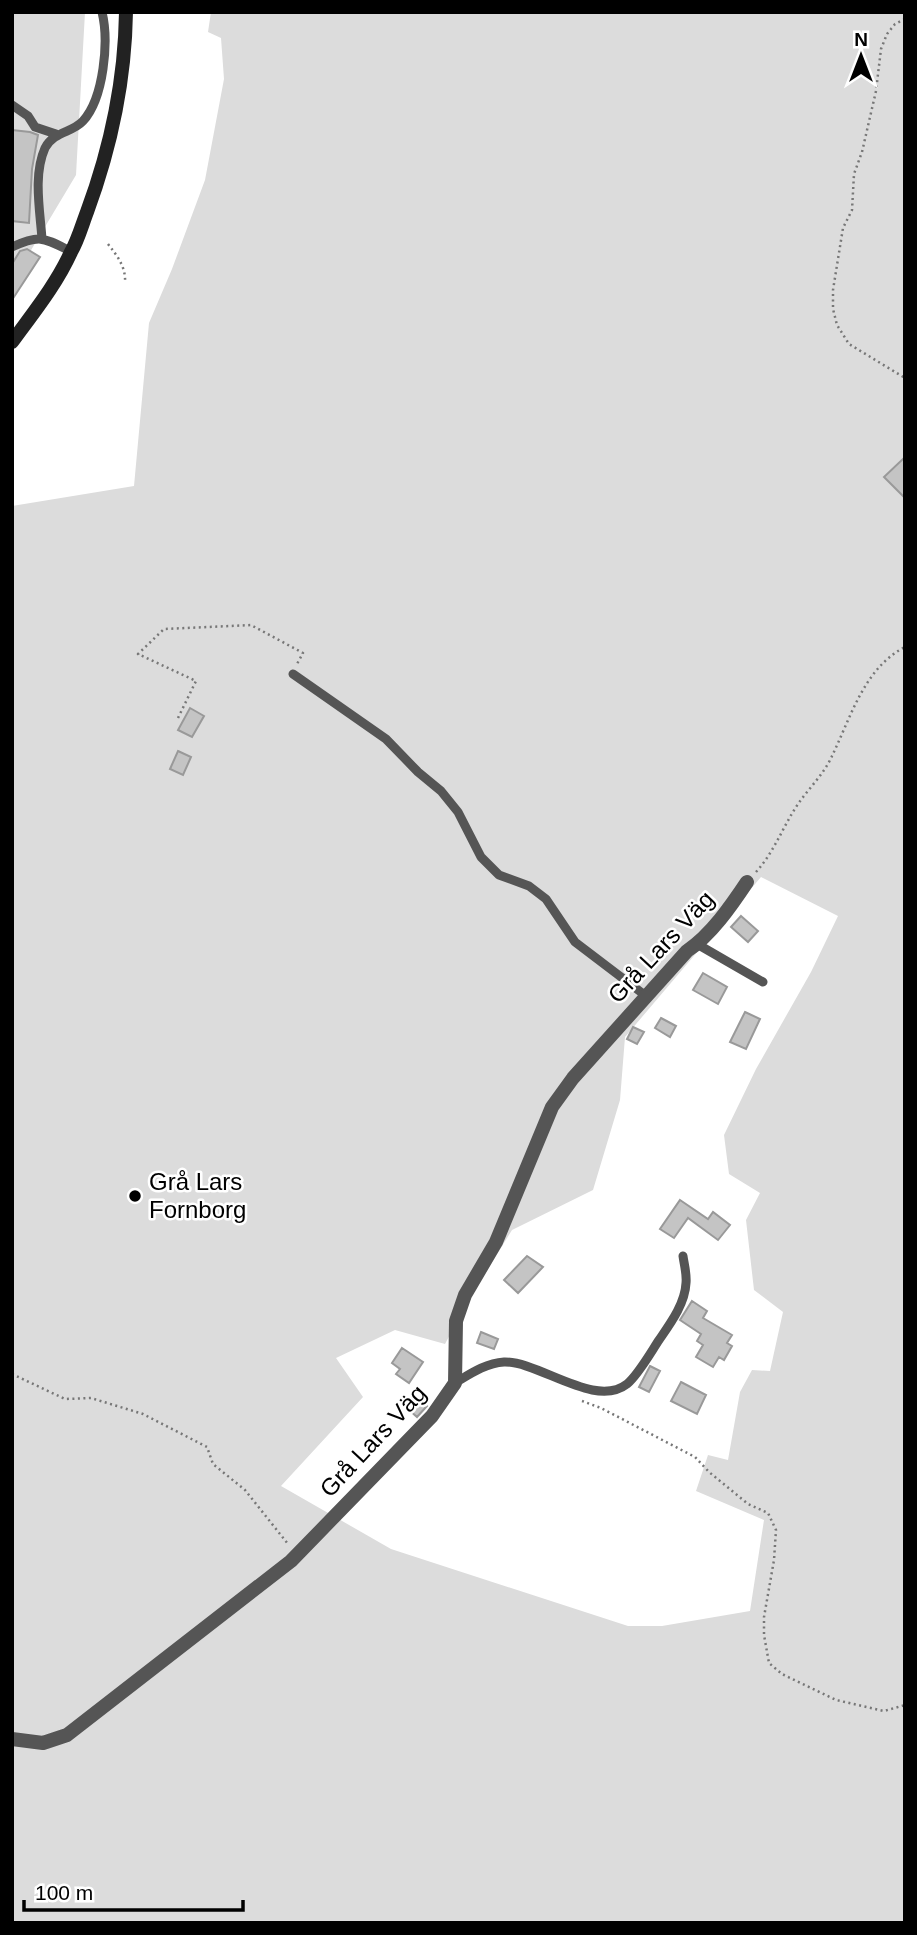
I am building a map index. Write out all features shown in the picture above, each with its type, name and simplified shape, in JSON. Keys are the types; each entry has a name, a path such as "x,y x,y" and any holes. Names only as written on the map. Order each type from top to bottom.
{"street":[{"path":"12,342 48,292 72,252 101,174 113,133 125,52 126,12"},
{"name":"Grå Lars Väg","path":"12,1739 43,1743 67,1735 296,1555 432,1416 455,1383 456,1321 465,1295 496,1242 552,1107 573,1078 687,951 697,944 747,882"}],"lane":[{"path":"41,239 38,195 40,160 56,134 82,122 98,95 105,39 102,12"},
{"path":"12,105 28,116 35,127 56,134"},
{"path":"12,247 30,239 41,239 72,252"},
{"path":"293,674 386,739 441,791 458,812 481,857 499,875 529,886 546,899 575,942 646,996"},
{"path":"697,944 763,982"},
{"path":"455,1383 480,1369 507,1362 519,1363 595,1390 611,1390 627,1384 671,1323 682,1301 687,1282 683,1256"}],"path":[{"path":"905,19 895,24 881,49 876,91 854,174 852,210 843,229 833,290 833,309 837,325 849,344 905,378"},
{"path":"108,244 125,272 125,283"},
{"path":"178,718 196,681 138,654 164,629 251,625 303,653 293,674"},
{"path":"747,882 782,836 797,806 831,758 858,698 876,670 905,647"},
{"path":"12,1374 65,1399 91,1398 143,1414 207,1447 213,1464 245,1490 296,1555"},
{"path":"576,1398 601,1408 695,1457 740,1498 768,1513 776,1530 774,1560 764,1617 769,1663 782,1674 836,1700 884,1712 905,1705"}],"shaded area":[{"path":"12,12 85,12 76,175 12,282"},
{"path":"211,12 905,12 905,1923 12,1923 12,506 134,486 149,323 205,180 224,79 221,38 208,32","holes":["761,877 838,916 724,1135 729,1174 760,1193 746,1220 754,1290 783,1312 770,1371 752,1370 740,1392 728,1460 708,1455 696,1491 764,1520 750,1611 662,1626 628,1626 391,1549 281,1486 363,1397 336,1358 395,1330 445,1344 512,1230 593,1190 620,1100 625,1037"]}],"building":[{"path":"12,130 38,135 32,169 29,223 12,221"},
{"path":"27,249 40,257 12,300 12,264 20,251"},
{"path":"905,457 905,498 884,477"},
{"path":"190,708 204,716 192,737 178,730"},
{"path":"178,751 191,757 183,775 170,769"},
{"path":"741,916 758,931 748,942 731,927"},
{"path":"703,973 727,987 718,1004 693,990"},
{"path":"745,1012 760,1019 746,1049 730,1042"},
{"path":"661,1018 676,1026 670,1037 655,1028"},
{"path":"633,1027 644,1032 637,1044 627,1039"},
{"path":"680,1200 708,1219 713,1212 730,1225 718,1240 688,1218 674,1238 660,1229"},
{"path":"527,1256 543,1267 518,1293 504,1280"},
{"path":"692,1301 707,1311 703,1318 732,1335 727,1343 732,1346 724,1360 719,1357 713,1367 696,1357 703,1345 697,1341 701,1334 680,1320"},
{"path":"481,1332 498,1339 494,1349 477,1343"},
{"path":"402,1348 423,1362 409,1383 396,1374 400,1369 392,1363"},
{"path":"650,1366 660,1371 649,1392 639,1387"},
{"path":"681,1382 706,1395 697,1414 671,1401"},
{"path":"418,1398 427,1406 417,1417 408,1409"}],"place":[{"name":"Grå Lars Fornborg","path":"135,1196"}]}
